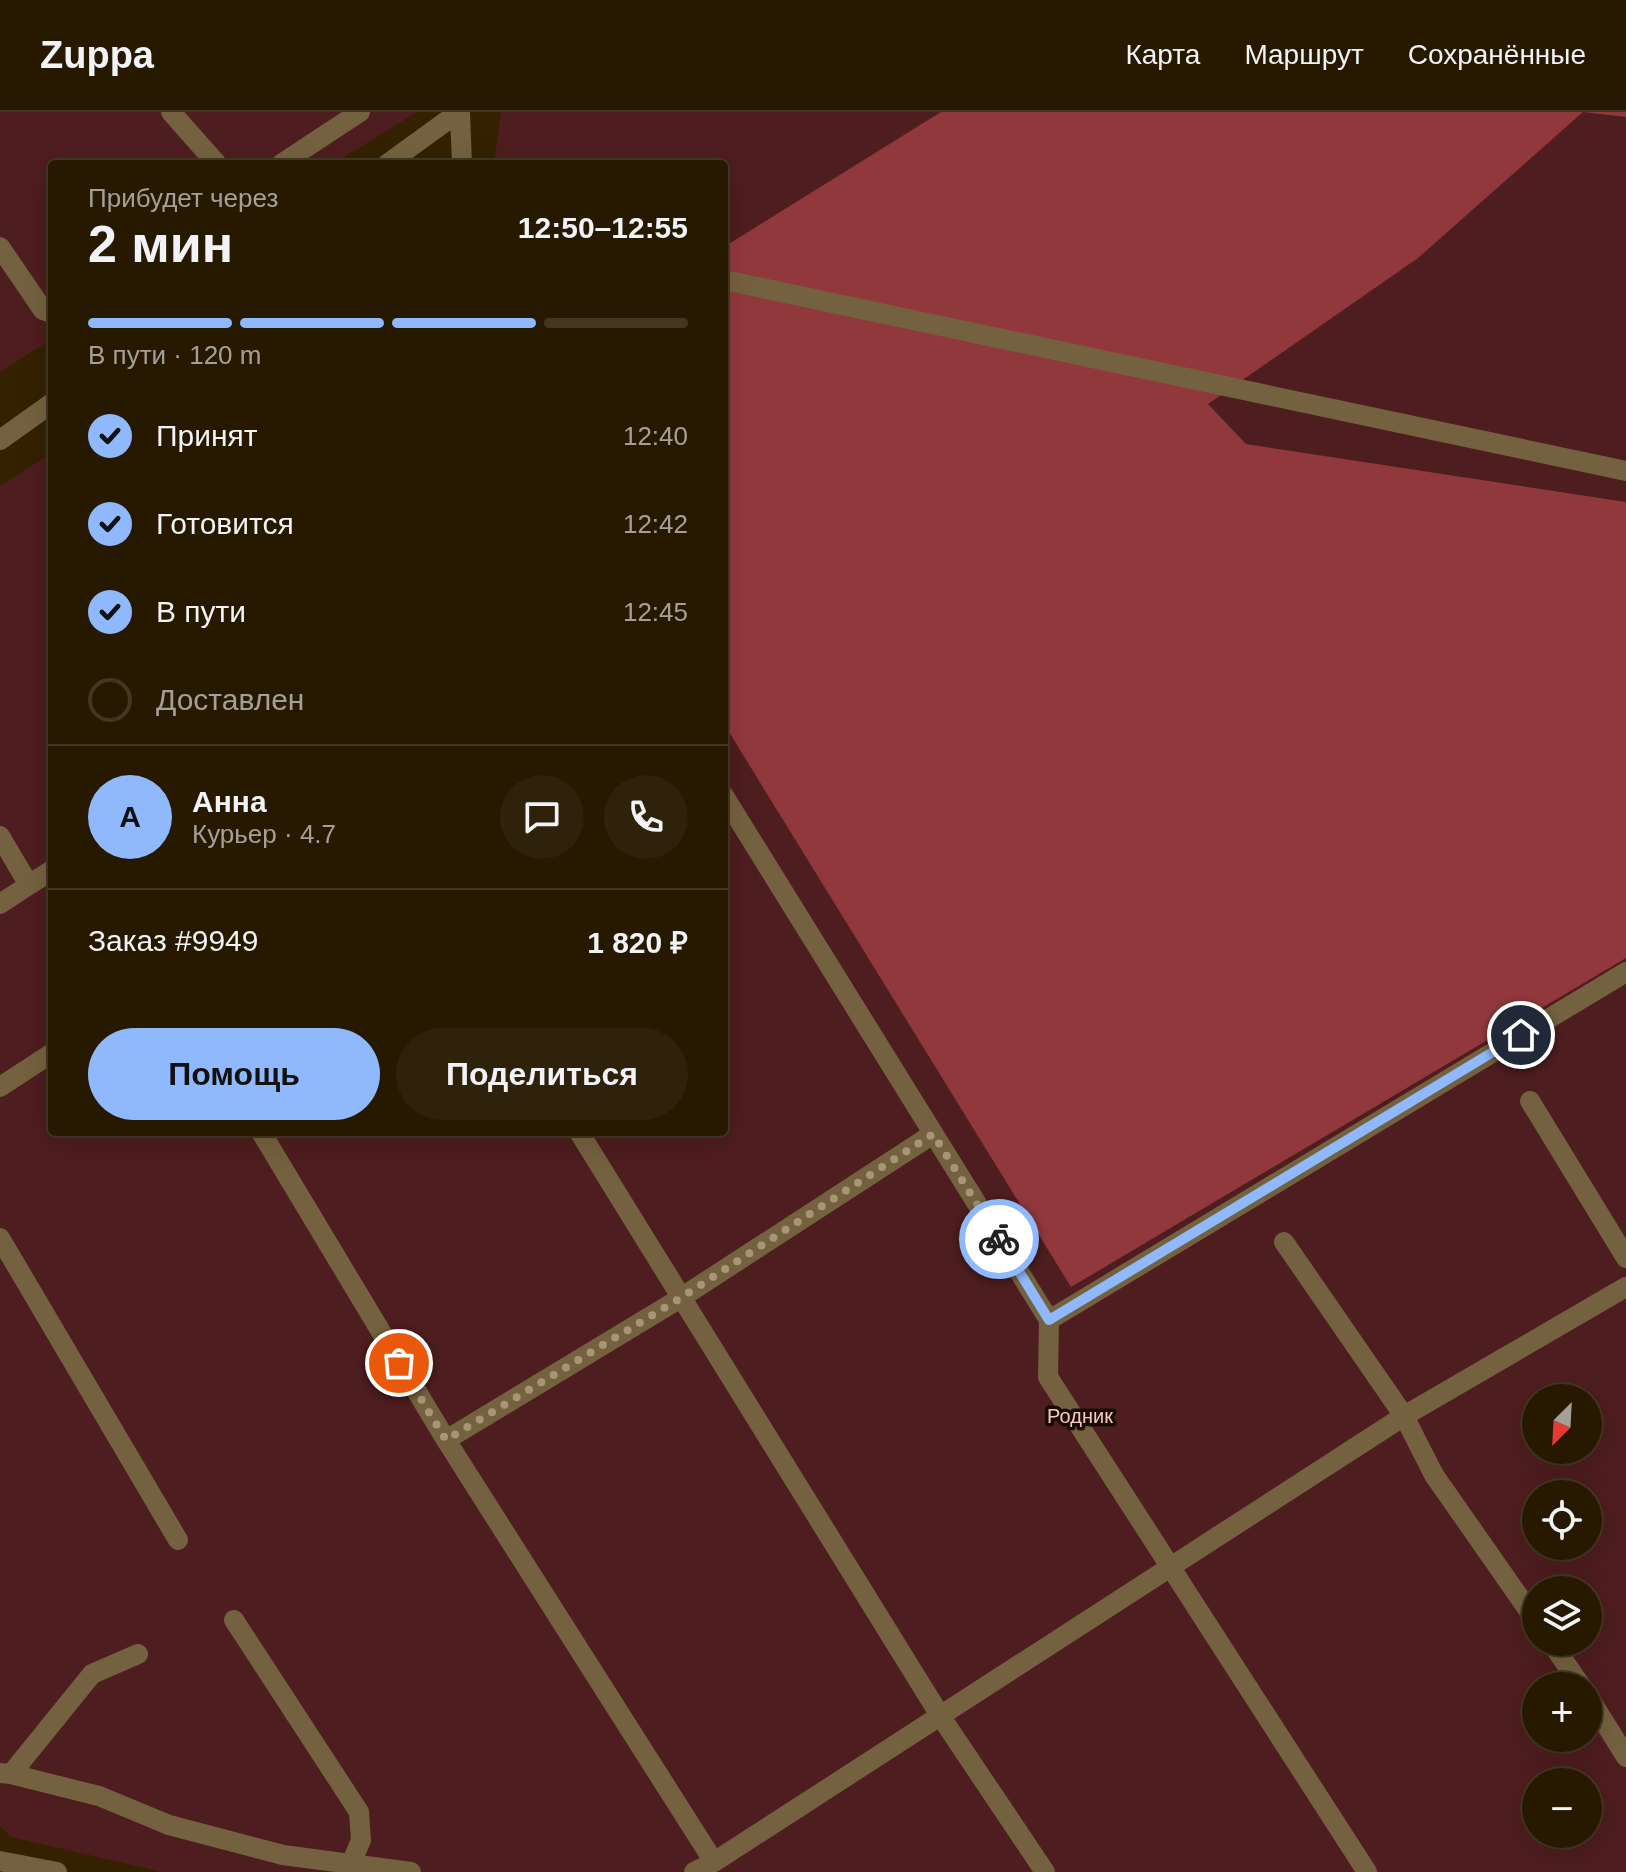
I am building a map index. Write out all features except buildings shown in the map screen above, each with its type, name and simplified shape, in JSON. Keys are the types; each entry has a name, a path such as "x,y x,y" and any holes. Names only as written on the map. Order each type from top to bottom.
{"street":[{"path":"171,112 213,160"},
{"path":"287,160 360,112"},
{"path":"393,160 460,112"},
{"path":"460,112 462,160"},
{"path":"0,247 43,310 48,312"},
{"path":"728,281 1626,471"},
{"path":"0,440 48,406"},
{"path":"728,802 1049,1320 1048,1377 1367,1872"},
{"path":"0,836 29,885"},
{"path":"0,904 48,873"},
{"path":"1049,1320 1626,972"},
{"path":"0,1087 48,1056"},
{"path":"1530,1101 1626,1258"},
{"path":"446,1440 679,1299 933,1134"},
{"path":"263,1136 446,1440 714,1862"},
{"path":"581,1136 679,1299 941,1717 1045,1872"},
{"path":"0,1238 178,1540"},
{"path":"1284,1242 1404,1416 1434,1475 1522,1601"},
{"path":"694,1872 941,1717 1404,1416 1626,1287"},
{"path":"234,1620 359,1812 361,1840 351,1864"},
{"path":"138,1654 92,1674 6,1774 99,1796 169,1825 283,1855 411,1872"},
{"path":"1602,1718 1626,1757"},
{"path":"0,1861 57,1872"}],"green space":[{"path":"0,112 417,112 339,160 48,160 48,342 0,372"},
{"name":"Родник","path":"501,112 1626,112 1626,1872 162,1872 11,1837 0,1826 0,486 48,456 48,1136 728,1136 728,160 495,160"}],"shaded area":[{"path":"941,112 1583,112 1418,258 1208,404 1246,444 1626,502 1626,958 1071,1287 728,730 728,245"},
{"path":"1583,112 1626,112 1626,117"}],"way so far":[{"path":"399,1363 446,1440 679,1299 933,1134 999,1239"}],"route":[{"path":"999,1239 1049,1320 1521,1035"}]}
